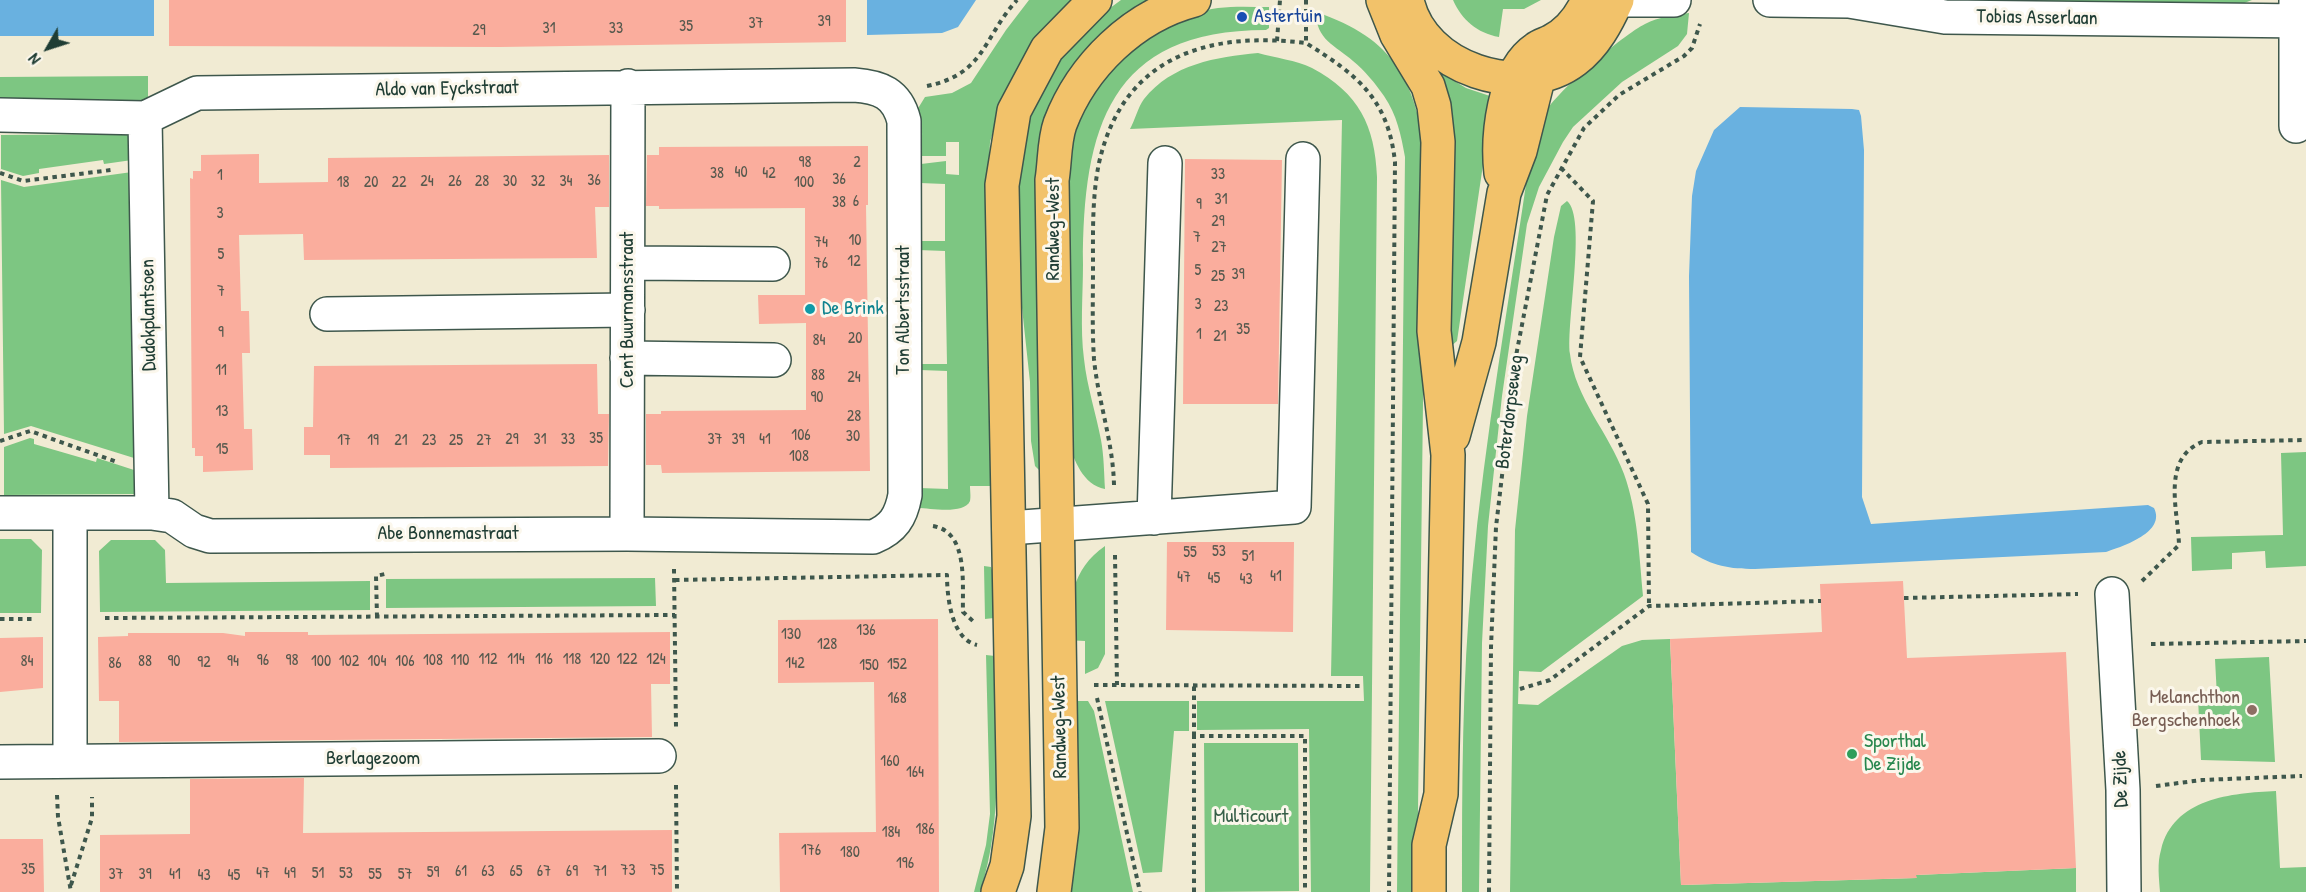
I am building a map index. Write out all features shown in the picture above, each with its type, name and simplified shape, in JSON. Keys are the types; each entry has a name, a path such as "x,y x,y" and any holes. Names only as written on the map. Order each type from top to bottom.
{"main road":[{"path":"998,892 1007,866 1014,816 1004,175 1014,111 1047,49 1095,0"},
{"name":"Randweg-West","path":"1054,892 1062,828 1052,180 1059,126 1078,88 1095,62 1126,34 1166,11 1194,0"},
{"path":"1526,76 1528,55 1568,30 1581,15 1588,0"},
{"path":"1395,1 1424,34 1449,57 1477,72 1526,76 1562,68 1584,52 1607,22 1617,0"},
{"name":"Boterdorpseweg","path":"1395,1 1397,35 1428,86 1434,106 1438,142 1434,331 1448,455 1441,794 1429,845 1429,892"},
{"name":"Boterdorpseweg","path":"1448,455 1479,342 1504,193 1520,151 1526,76"},
{"name":"Boterdorpseweg","path":"1441,794 1452,849 1451,892"}],"street":[{"path":"1617,0 1688,8"},
{"name":"Tobias Asserlaan","path":"1770,0 1849,1 1945,17 2299,14"},
{"path":"2296,126 2299,14"},
{"name":"Aldo van Eyckstraat","path":"0,116 146,118 196,93 854,85 872,86 896,99"},
{"name":"Cent Buurmansstraat","path":"627,534 628,86"},
{"name":"Ton Albertsstraat","path":"896,99 904,120 905,495 896,521"},
{"name":"Dudokplantsoen","path":"146,118 152,513"},
{"path":"1009,528 1294,507 1304,159"},
{"path":"1154,518 1165,163"},
{"path":"628,262 773,264"},
{"path":"327,314 628,310"},
{"path":"627,358 774,360"},
{"name":"Abe Bonnemastraat","path":"0,513 152,513 172,516 194,531 210,536 627,534 873,537 886,532 896,521"},
{"path":"70,513 70,761"},
{"name":"De Zijde","path":"2112,594 2122,790 2124,892"},
{"name":"Berlagezoom","path":"0,762 668,757"}],"path":[{"path":"896,99 914,89 946,82 963,73 977,58 1017,0"},
{"path":"1277,41 1280,0"},
{"path":"1306,0 1306,43 1347,69 1373,97 1388,123 1395,162 1389,892"},
{"name":"Boterdorpseweg","path":"1489,892 1491,647 1500,488 1516,356 1544,207 1547,195 1584,128 1619,95 1672,64 1692,48 1699,31 1688,8"},
{"path":"0,173 23,181 148,165"},
{"path":"1561,168 1593,201 1580,357 1648,504 1649,606"},
{"path":"0,441 30,431 151,474"},
{"path":"1904,598 2112,594 2137,584 2179,545 2174,477 2183,454 2191,447 2202,442 2306,440"},
{"path":"674,536 675,615 668,757 677,892"},
{"path":"675,580 947,575 949,609 972,643 988,647 1011,647"},
{"path":"376,576 377,617"},
{"path":"1520,689 1550,680 1649,606 1821,601"},
{"path":"0,619 675,615"},
{"path":"2114,644 2306,641"},
{"path":"1117,685 1364,686"},
{"path":"1194,685 1194,892"},
{"path":"1089,697 1097,698 1140,892"},
{"path":"1194,736 1305,736 1305,892"},
{"path":"2122,790 2202,780 2302,776"},
{"path":"71,886 92,818 92,794"},
{"path":"58,817 71,892"}],"green space":[{"path":"1029,0 1080,0 1003,98 990,142 988,185 994,486 970,486 970,501 961,508 946,510 918,508 919,488 948,489 947,371 920,370 919,364 947,364 945,251 918,250 919,241 945,241 945,184 920,183 921,164 946,161 946,174 959,175 959,142 946,142 946,156 919,156 917,110 925,97 952,93 971,83"},
{"path":"1121,0 1165,0 1075,74 1042,467 1039,470 1035,466 1031,441 1030,382 1015,243 1015,137 1054,62 1102,14"},
{"path":"1453,0 1541,0 1524,9 1503,9 1499,37 1471,25"},
{"path":"1910,0 2252,0 2234,7"},
{"path":"1231,7 1269,7 1269,28 1266,30 1213,35 1171,48 1139,68 1116,96 1100,131 1090,170 1084,215 1082,323 1085,369 1103,452 1105,489 1097,487 1080,471 1068,441 1066,156 1074,133 1092,94 1116,63 1131,49 1171,25 1206,11"},
{"path":"1316,12 1365,35 1383,49 1397,66 1415,106 1426,158 1417,892 1397,892 1405,157 1398,125 1388,103 1366,73 1323,36 1319,29"},
{"path":"1689,13 1687,34 1678,46 1622,82 1573,127 1539,187 1527,224 1502,396 1488,526 1482,643 1479,892 1462,892 1464,693 1472,575 1491,418 1530,157 1545,113 1562,92 1591,65 1645,24 1661,18"},
{"path":"1258,53 1306,65 1342,88 1353,100 1368,127 1376,159 1370,892 1311,892 1309,729 1197,730 1197,701 1364,701 1363,676 1331,676 1342,120 1130,129 1144,99 1155,87 1181,70 1211,60"},
{"path":"1438,71 1466,88 1493,97 1457,341 1450,347"},
{"path":"148,76 148,103 0,105 0,77"},
{"path":"132,134 132,160 104,164 103,160 39,169 39,173 23,176 1,169 1,135"},
{"path":"132,172 134,458 31,426 4,434 1,180 24,187"},
{"path":"1567,201 1573,211 1576,248 1570,339 1573,370 1585,400 1618,459 1629,489 1637,534 1643,596 1541,672 1519,671 1518,704 1538,705 1622,646 1642,640 1670,639 1681,885 1916,878 1916,875 2076,868 2076,892 1510,892 1515,530 1527,416 1554,237 1561,206"},
{"path":"30,438 34,439 34,444 96,462 97,458 134,470 135,494 4,495 4,447"},
{"path":"2306,452 2306,566 2266,568 2265,551 2232,553 2232,569 2192,571 2191,537 2283,535 2281,453"},
{"path":"0,539 31,539 42,550 41,613 0,613"},
{"path":"111,540 155,540 165,550 166,583 370,581 370,610 100,612 99,551"},
{"path":"1105,546 1105,654 1098,668 1085,674 1085,641 1065,640 1071,600 1085,565"},
{"path":"984,566 991,567 993,573 994,618 985,619"},
{"path":"655,578 656,606 386,608 386,579"},
{"path":"986,655 995,656 996,805 988,863 980,892 974,892 986,845 990,814"},
{"path":"2269,657 2275,762 2201,760 2198,698 2217,697 2215,659"},
{"path":"1065,695 1078,695 1078,701 1088,701 1094,711 1133,892 1064,892"},
{"path":"1105,701 1189,701 1189,731 1174,731 1162,872 1143,873"},
{"name":"Multicourt","path":"1204,743 1298,743 1299,891 1205,892"},
{"path":"2276,791 2280,868 2306,867 2306,892 2160,892 2161,850 2168,833 2178,819 2191,809 2223,797"}],"water":[{"path":"0,0 154,0 154,36 0,36"},
{"path":"867,0 976,0 958,27 942,33 867,35"},
{"path":"1740,107 1852,109 1859,110 1861,116 1864,150 1862,497 1871,524 2148,505 2154,508 2156,517 2149,531 2132,542 2106,552 1755,569 1722,566 1706,561 1691,552 1689,276 1692,196 1696,171 1714,130"}],"building":[{"path":"169,0 846,0 846,42 500,47 169,46"},
{"name":"De Brink","path":"868,146 868,205 866,205 870,471 662,473 661,465 646,465 646,414 661,414 661,411 806,410 806,323 759,324 758,295 805,295 805,208 659,209 659,206 646,206 647,155 659,155 659,147"},
{"path":"259,154 259,183 328,182 328,158 609,155 609,207 595,207 597,258 304,260 303,234 239,235 241,311 249,311 250,353 242,353 244,429 252,429 253,470 203,472 203,456 195,456 195,448 192,448 190,178 193,179 193,171 201,171 201,155"},
{"path":"1185,159 1282,160 1278,404 1183,404"},
{"path":"597,364 598,414 609,414 608,466 330,468 330,455 304,455 304,427 313,427 314,366"},
{"path":"1167,542 1294,542 1293,632 1166,630"},
{"path":"1903,581 1907,658 2066,652 2076,868 1916,875 1917,878 1681,885 1670,639 1822,632 1820,584"},
{"path":"938,619 939,892 780,892 779,833 876,832 874,682 778,683 778,620"},
{"path":"245,632 308,632 308,635 670,632 670,684 651,684 652,737 119,742 119,701 99,701 98,637 128,636 128,633 223,633 245,636"},
{"path":"43,637 43,688 0,692 0,638"},
{"path":"304,778 303,833 672,830 672,892 100,892 100,835 190,834 190,779"},
{"path":"0,839 43,839 44,892 0,892"}],"place":[{"name":"Astertuin","path":"1242,17"},
{"name":"De Brink","path":"810,309"},
{"name":"Melanchthon Bergschenhoek","path":"2252,710"},
{"name":"Sporthal De Zijde","path":"1852,754"}]}
